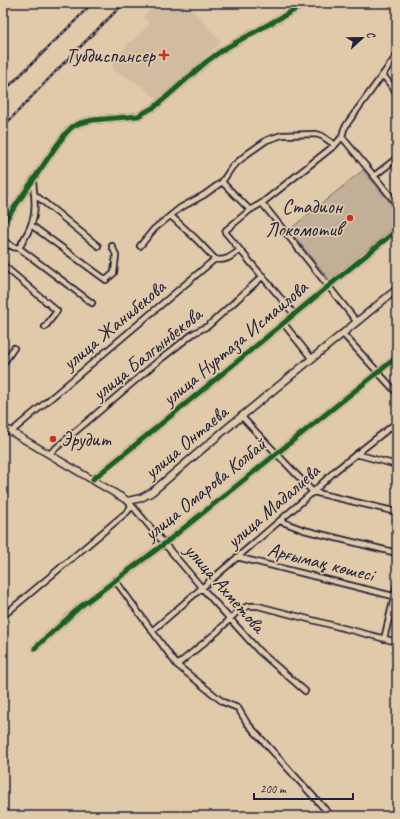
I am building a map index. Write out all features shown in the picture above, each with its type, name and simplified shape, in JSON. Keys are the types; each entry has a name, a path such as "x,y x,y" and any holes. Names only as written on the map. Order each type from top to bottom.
{"main road":[{"name":"улица Онтаева","path":"128,501 141,498 152,492 241,416 397,289"},
{"name":"улица Ахметова","path":"3,427 128,501"}],"street":[{"path":"3,224 66,133 72,127 80,123 94,120 138,116 148,111 156,106 206,62 224,49 307,3"},
{"path":"294,314 225,232 250,210 262,203 335,145 342,137 344,130 397,55"},
{"path":"383,75 397,93"},
{"path":"140,246 154,229 180,208 204,195 222,182 232,167 256,147 275,137 282,135 316,134 322,136 335,145"},
{"path":"342,137 397,204"},
{"path":"374,176 397,158"},
{"path":"19,248 33,218 33,180"},
{"path":"222,182 250,210"},
{"path":"34,194 98,246"},
{"path":"262,203 357,322"},
{"path":"171,216 215,259"},
{"path":"31,225 106,280 114,273 116,255 112,246"},
{"name":"улица Нуртаза Исмаилова","path":"93,479 190,402 294,314 397,230"},
{"path":"3,240 8,244 19,248 92,303"},
{"path":"3,252 8,244"},
{"name":"улица Жанибекова","path":"11,432 215,259 220,261 225,260 240,250"},
{"path":"3,265 57,311 45,327"},
{"name":"улица Балгынбекова","path":"50,454 158,362 194,333 208,326 263,276"},
{"path":"284,324 312,359"},
{"path":"343,334 397,393"},
{"path":"3,364 14,348"},
{"name":"улица Омарова Колбай","path":"35,648 80,606 164,544 397,357"},
{"path":"241,416 313,492 397,512"},
{"name":"улица Мадалиева","path":"152,631 336,471 397,422"},
{"path":"356,454 397,465"},
{"path":"3,616 127,512 131,507 128,501"},
{"name":"улица Ахметова","path":"128,501 229,619 259,651 305,691"},
{"path":"280,521 304,530 397,553"},
{"name":"Арғымақ көшесі","path":"237,556 396,596"},
{"path":"115,580 177,664 223,702 238,708 247,723 331,816"},
{"path":"384,639 396,596 397,585"},
{"path":"177,664 217,632 238,611 248,606 258,606 397,642"}],"shaded area":[{"name":"Тубдиспансер","path":"156,3 187,3 221,42 158,100 140,85 113,70 113,64 127,45 150,24 143,17"},
{"name":"Стадион Локомотив","path":"363,170 397,211 397,225 330,280 289,230"}],"railway":[{"path":"3,92 92,3"},
{"path":"3,127 124,3"}],"cycle path":[{"path":"3,224 55,148 72,127 80,123 93,120 138,116 156,106 206,62 224,49 307,3"},
{"path":"93,479 397,230"},
{"path":"35,648 81,606 164,544 397,357"}],"place":[{"name":"Тубдиспансер","path":"164,55"},
{"name":"Стадион Локомотив","path":"350,218"},
{"name":"Эрудит","path":"53,439"}]}
